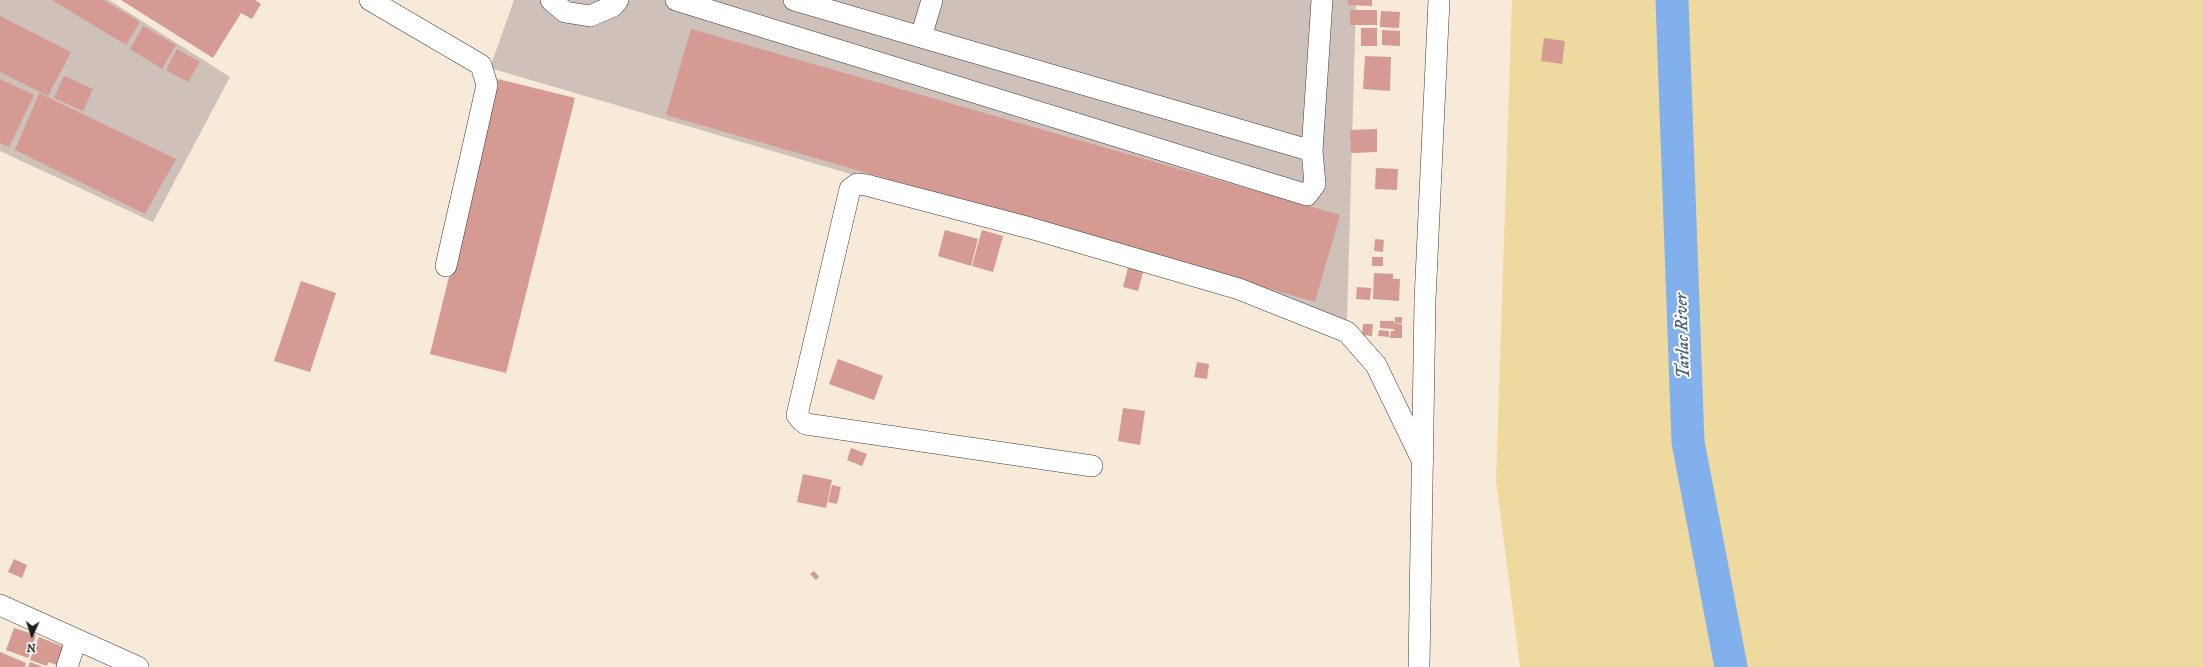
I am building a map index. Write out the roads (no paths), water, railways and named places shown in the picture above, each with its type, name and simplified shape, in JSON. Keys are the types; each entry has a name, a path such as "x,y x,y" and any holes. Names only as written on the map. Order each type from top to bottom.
{"street":[{"path":"370,0 481,65 487,85 446,266"},
{"path":"551,0 565,12 590,16 613,6 618,0"},
{"path":"676,0 1307,195 1315,184 1312,151 1322,0"},
{"path":"794,0 1312,151"},
{"path":"920,37 932,0"},
{"path":"1419,667 1425,300 1439,0"},
{"path":"1092,466 806,424 801,420 797,415 850,189 857,184 866,185 1030,228 1240,289 1347,332 1376,365 1423,462"},
{"path":"0,607 138,667"},
{"path":"67,667 76,640"}],"waterway":[{"name":"Tarlac River","path":"1672,0 1688,442 1731,667"}]}
